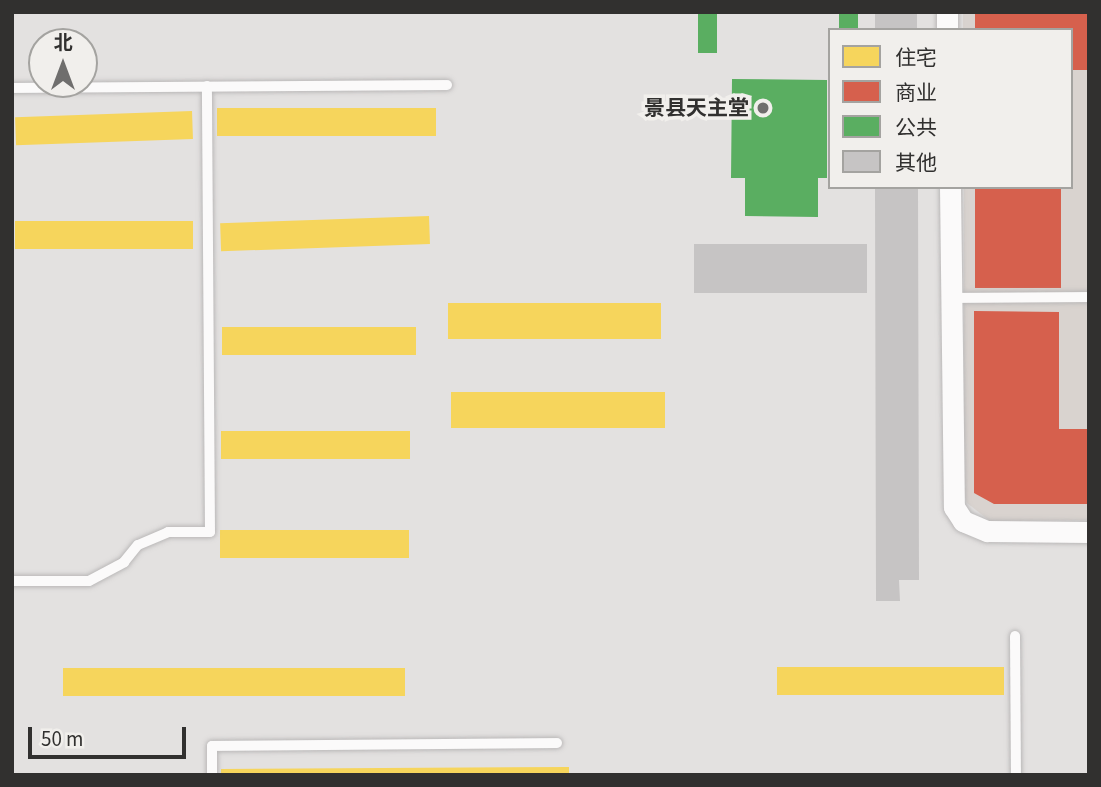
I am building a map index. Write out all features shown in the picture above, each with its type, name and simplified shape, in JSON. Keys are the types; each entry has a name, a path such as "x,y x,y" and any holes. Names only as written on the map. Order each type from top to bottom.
{"street":[{"path":"950,189 954,507 963,521 987,531 1089,532"}],"lane":[{"path":"12,88 447,85"},
{"path":"12,581 89,581 124,562 138,545 169,532 210,531 206,86"},
{"path":"951,298 1089,297"},
{"path":"1015,636 1016,775"},
{"path":"212,775 212,746 556,743"}],"shaded area":[{"path":"963,12 1089,12 1089,520 990,521 967,503 964,494 964,189 1073,189 1073,28 963,28"}],"building: 住宅":[{"path":"217,108 436,108 436,136 217,136"},
{"path":"192,111 193,139 16,145 15,117"},
{"path":"429,216 430,244 221,251 220,223"},
{"path":"15,221 193,221 193,249 15,249"},
{"path":"448,303 661,303 661,339 448,339"},
{"path":"222,327 416,327 416,355 222,355"},
{"path":"451,392 665,392 665,428 451,428"},
{"path":"221,431 410,431 410,459 221,459"},
{"path":"220,530 409,530 409,558 220,558"},
{"path":"777,667 1004,667 1004,695 777,695"},
{"path":"63,668 405,668 405,696 63,696"},
{"path":"569,767 569,775 221,775 221,769"}],"building: 商业":[{"path":"975,12 1089,12 1089,70 1073,70 1073,28 975,28"},
{"path":"975,189 1061,189 1061,288 975,288"},
{"path":"974,311 1059,312 1059,429 1089,429 1089,504 994,504 974,493"}],"building: 公共":[{"path":"698,12 717,12 717,53 698,53"},
{"path":"839,12 858,12 858,28 839,28"},
{"path":"732,79 827,80 827,178 818,178 818,217 745,216 745,178 731,178"}],"building: 其他":[{"path":"875,12 917,12 917,28 875,28"},
{"path":"875,189 918,189 919,580 899,580 900,601 876,601"},
{"path":"694,244 867,244 867,293 694,293"}],"place":[{"name":"景县天主堂","path":"763,108"}]}
